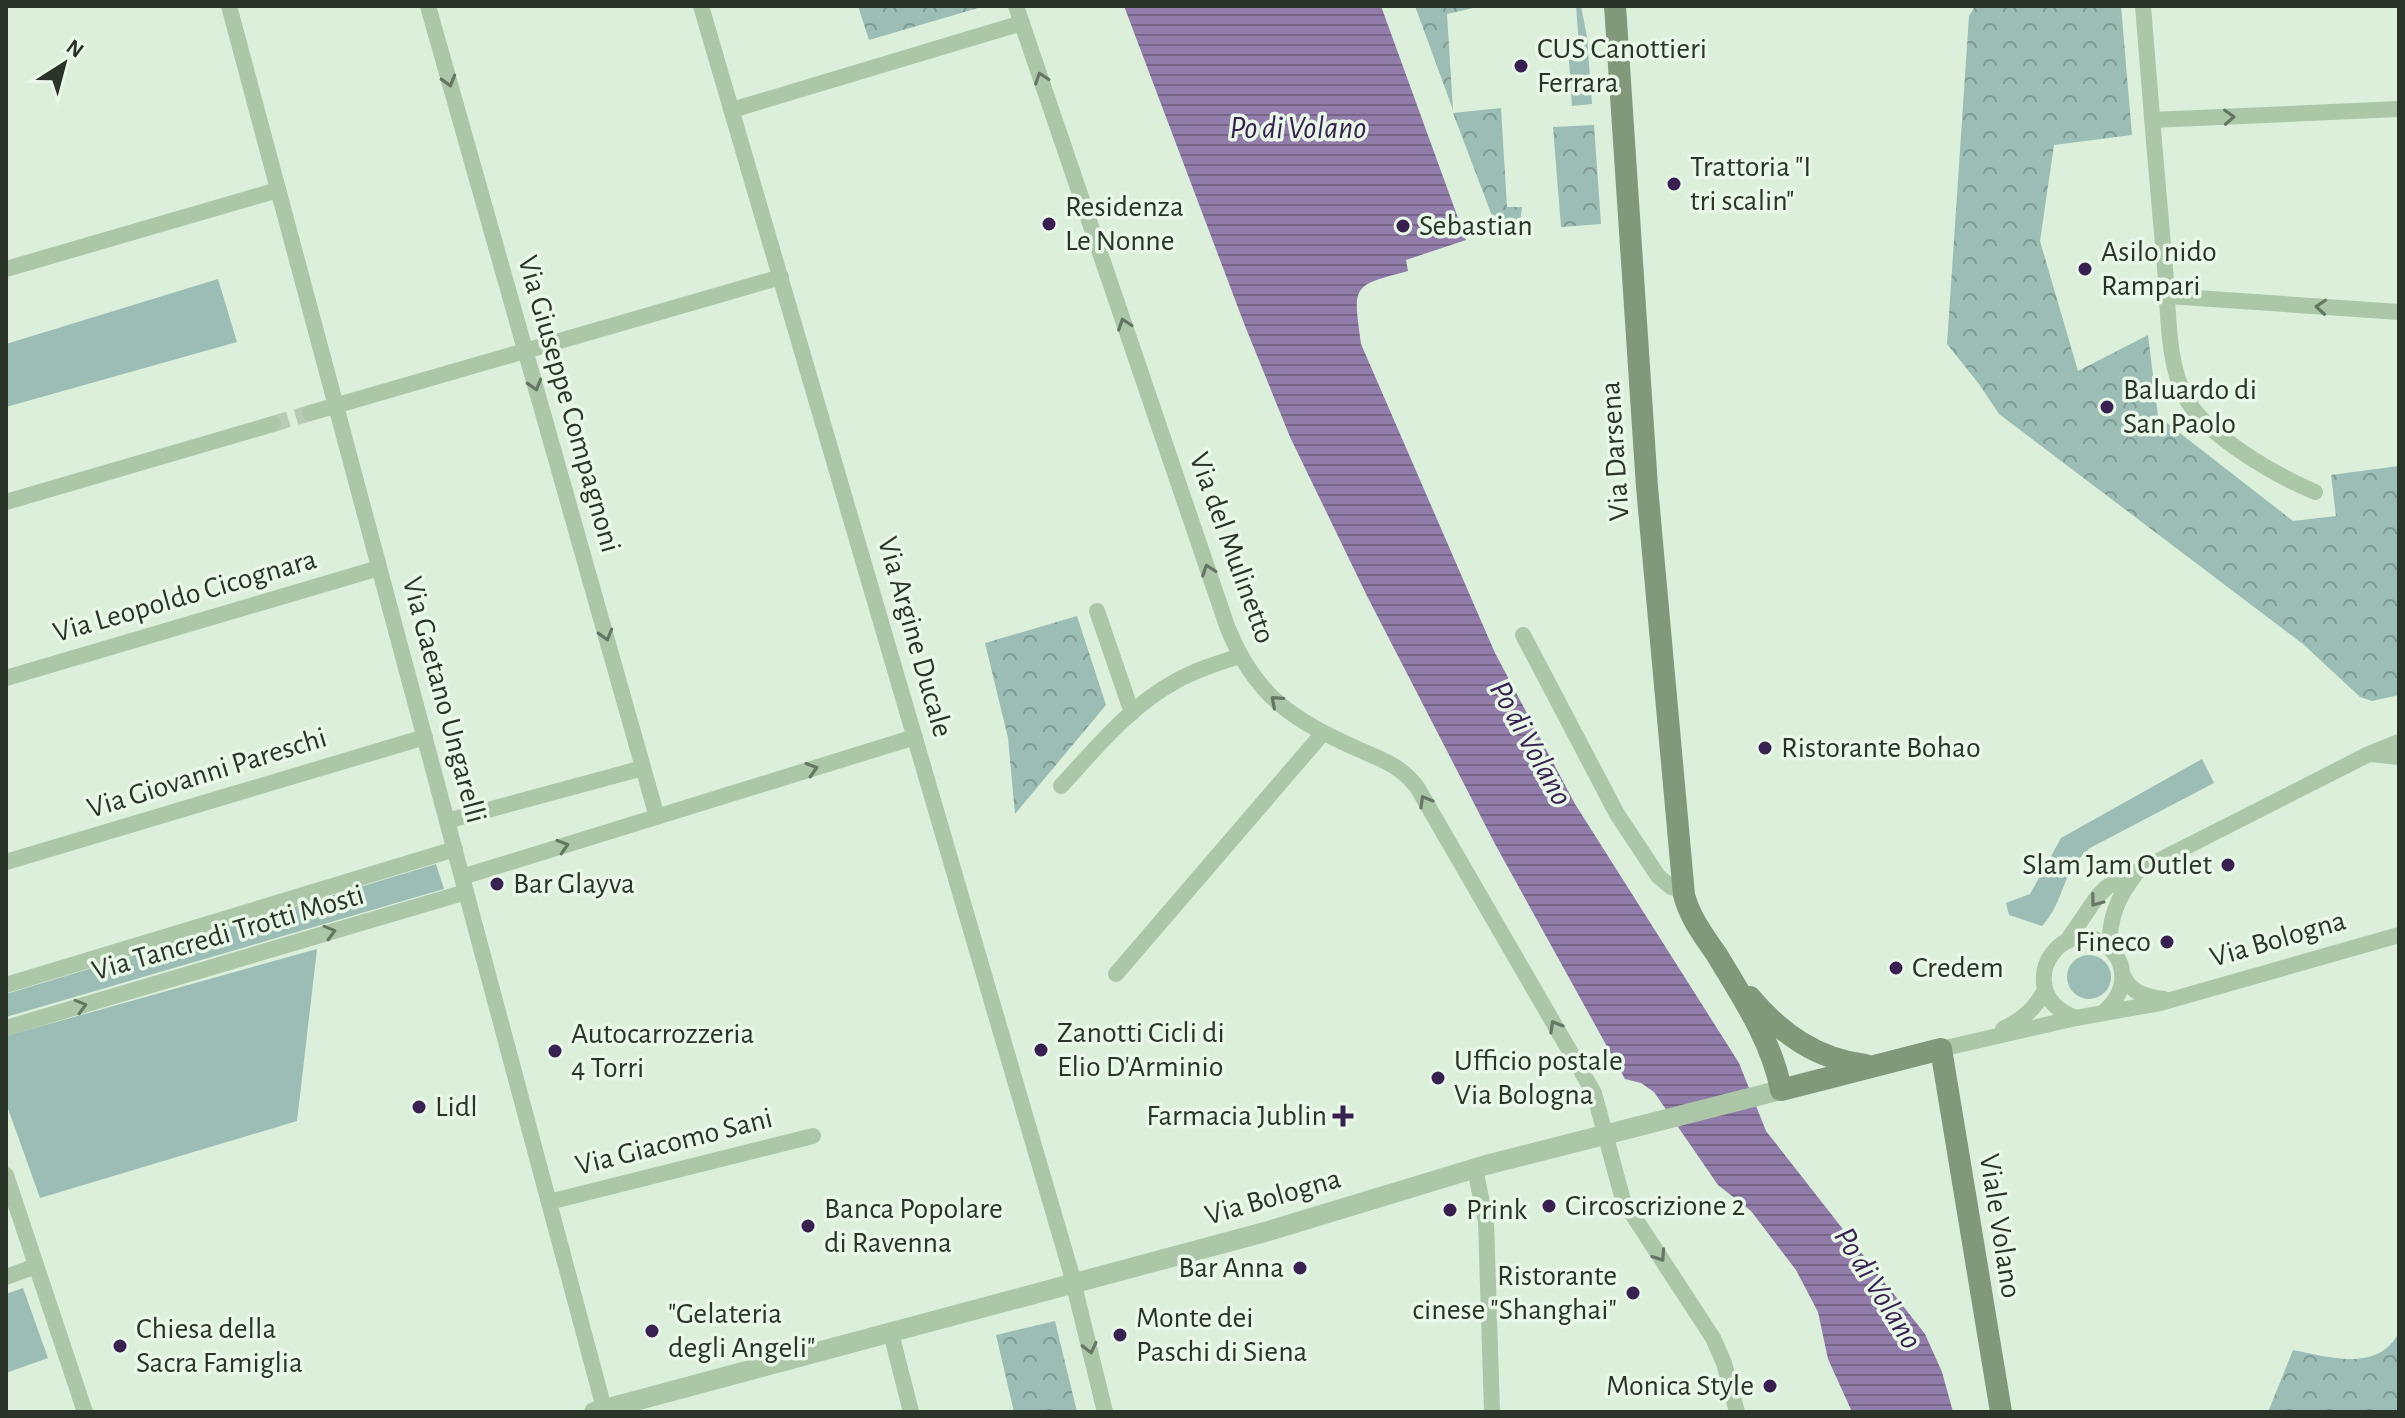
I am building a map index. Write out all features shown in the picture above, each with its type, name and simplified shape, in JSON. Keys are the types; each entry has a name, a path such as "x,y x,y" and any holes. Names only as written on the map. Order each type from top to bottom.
{"main road":[{"name":"Via Darsena","path":"1615,6 1647,487 1683,891 1690,913 1772,1055 1781,1090"},
{"name":"Via Darsena","path":"1712,948 1779,1028 1798,1042 1836,1059 1870,1065"},
{"name":"Via Bologna","path":"1781,1090 1941,1049"},
{"name":"Viale Volano","path":"1941,1049 2001,1412"}],"street":[{"name":"Via Gaetano Ungarelli","path":"229,6 549,1202 601,1411"},
{"name":"Via Giuseppe Compagnoni","path":"428,6 657,817"},
{"name":"Via Argine Ducale","path":"701,6 1075,1285 1105,1412"},
{"name":"Via del Mulinetto","path":"1016,6 1240,656 1255,680 1275,701 1323,733 1389,761 1417,787 1594,1093 1623,1200 1713,1338 1724,1363 1737,1412"},
{"path":"2143,6 2178,379 2187,400 2201,418 2271,471 2315,492"},
{"path":"732,110 1022,23"},
{"path":"2152,120 2399,109"},
{"path":"6,269 278,190"},
{"path":"310,413 781,277"},
{"path":"2168,296 2399,312"},
{"path":"6,502 273,424"},
{"name":"Via Leopoldo Cicognara","path":"6,678 379,568"},
{"path":"1097,611 1132,713"},
{"name":"Via Darsena","path":"1523,635 1589,766 1617,814 1658,876 1671,887 1683,891"},
{"path":"1061,786 1132,713 1174,682 1240,656"},
{"path":"1116,974 1323,733"},
{"name":"Via Giovanni Pareschi","path":"6,862 425,737"},
{"name":"Via Tancredi Trotti Mosti","path":"6,1028 464,884 657,817 915,737"},
{"name":"Via Bologna","path":"1969,1043 2024,1017 2037,1006 2045,990 2043,974 2047,960 2056,948 2067,941 2107,887 2369,754 2399,742"},
{"path":"2369,754 2399,757"},
{"path":"447,821 643,768"},
{"name":"Via Tancredi Trotti Mosti","path":"6,985 455,849"},
{"path":"2067,941 2077,937 2088,938 2109,947 2114,908 2136,874"},
{"name":"Via Bologna","path":"1941,1049 2174,999 2399,935"},
{"name":"Via Bologna","path":"2109,947 2119,959 2128,986 2155,998 2174,999"},
{"path":"2103,1013 2116,1002 2124,977"},
{"path":"2045,990 2059,1009 2076,1018"},
{"name":"Via Bologna","path":"601,1411 1075,1285 1475,1169 1781,1090"},
{"name":"Via Giacomo Sani","path":"549,1202 813,1136"},
{"path":"1475,1169 1486,1222 1492,1412"},
{"path":"6,1175 85,1412"},
{"path":"6,1277 36,1266"},
{"path":"891,1333 911,1412"}],"green space":[{"path":"858,6 985,6 869,40"},
{"path":"1415,6 1482,6 1447,14 1453,110"},
{"path":"1576,6 1581,6 1587,37 1592,104 1572,106 1569,60 1580,58"},
{"path":"1975,6 2121,6 2132,135 2054,145 2040,241 2078,371 2148,335 2158,416 2293,521 2336,516 2331,475 2399,466 2399,695 2372,701 2360,697 2303,644 1999,414 1947,344 1969,16"},
{"path":"1501,108 1507,207 1522,207 1520,225 1492,216 1453,113"},
{"path":"1594,125 1601,224 1561,227 1553,127"},
{"path":"218,279 237,342 6,407 6,344"},
{"path":"1077,616 1106,705 1015,814 1008,738 985,643"},
{"path":"2202,759 2214,783 2090,848 2073,868 2042,926 2009,915 2006,903 2030,894 2061,838"},
{"path":"436,864 444,889 6,1017 6,994"},
{"path":"317,949 297,1121 40,1198 6,1103 6,1036"},
{"path":"2089,955 2105,961 2111,977 2105,993 2089,999 2073,993 2067,977 2073,961"},
{"path":"23,1288 48,1358 6,1373 6,1294"},
{"path":"1055,1321 1077,1412 1014,1412 996,1335"},
{"path":"2399,1332 2399,1412 2268,1412 2293,1350 2337,1358 2366,1358 2390,1345"}],"water":[{"name":"Po di Volano","path":"1124,6 1381,6 1466,240 1406,260 1408,271 1366,285 1357,299 1361,344 1495,653 1575,804 1739,1063 1766,1131 1925,1334 1942,1372 1953,1412 1852,1412 1828,1359 1818,1312 1796,1270 1751,1211 1718,1185 1654,1092 1641,1083 1625,1079 1495,844 1367,596 1290,437"}],"tunnel":[{"path":"273,424 310,413"}],"place":[{"name":"CUS Canottieri Ferrara","path":"1521,66"},
{"name":"Trattoria \"I tri scalin\"","path":"1674,184"},
{"name":"Residenza Le Nonne","path":"1049,224"},
{"name":"Sebastian","path":"1403,226"},
{"name":"Asilo nido Rampari","path":"2085,269"},
{"name":"Baluardo di San Paolo","path":"2107,407"},
{"name":"Ristorante Bohao","path":"1765,748"},
{"name":"Slam Jam Outlet","path":"2228,865"},
{"name":"Bar Glayva","path":"497,884"},
{"name":"Fineco","path":"2167,942"},
{"name":"Credem","path":"1896,968"},
{"name":"Zanotti Cicli di Elio D'Arminio","path":"1041,1050"},
{"name":"Autocarrozzeria 4 Torri","path":"555,1051"},
{"name":"Ufficio postale Via Bologna","path":"1438,1078"},
{"name":"Lidl","path":"419,1107"},
{"name":"Farmacia Jublin","path":"1343,1116"},
{"name":"Circoscrizione 2","path":"1549,1206"},
{"name":"Prink","path":"1450,1210"},
{"name":"Banca Popolare di Ravenna","path":"808,1226"},
{"name":"Bar Anna","path":"1300,1268"},
{"name":"Ristorante cinese \"Shanghai\"","path":"1633,1293"},
{"name":"\"Gelateria degli Angeli\"","path":"652,1331"},
{"name":"Monte dei Paschi di Siena","path":"1120,1335"},
{"name":"Chiesa della Sacra Famiglia","path":"120,1346"},
{"name":"Monica Style","path":"1770,1386"}]}
